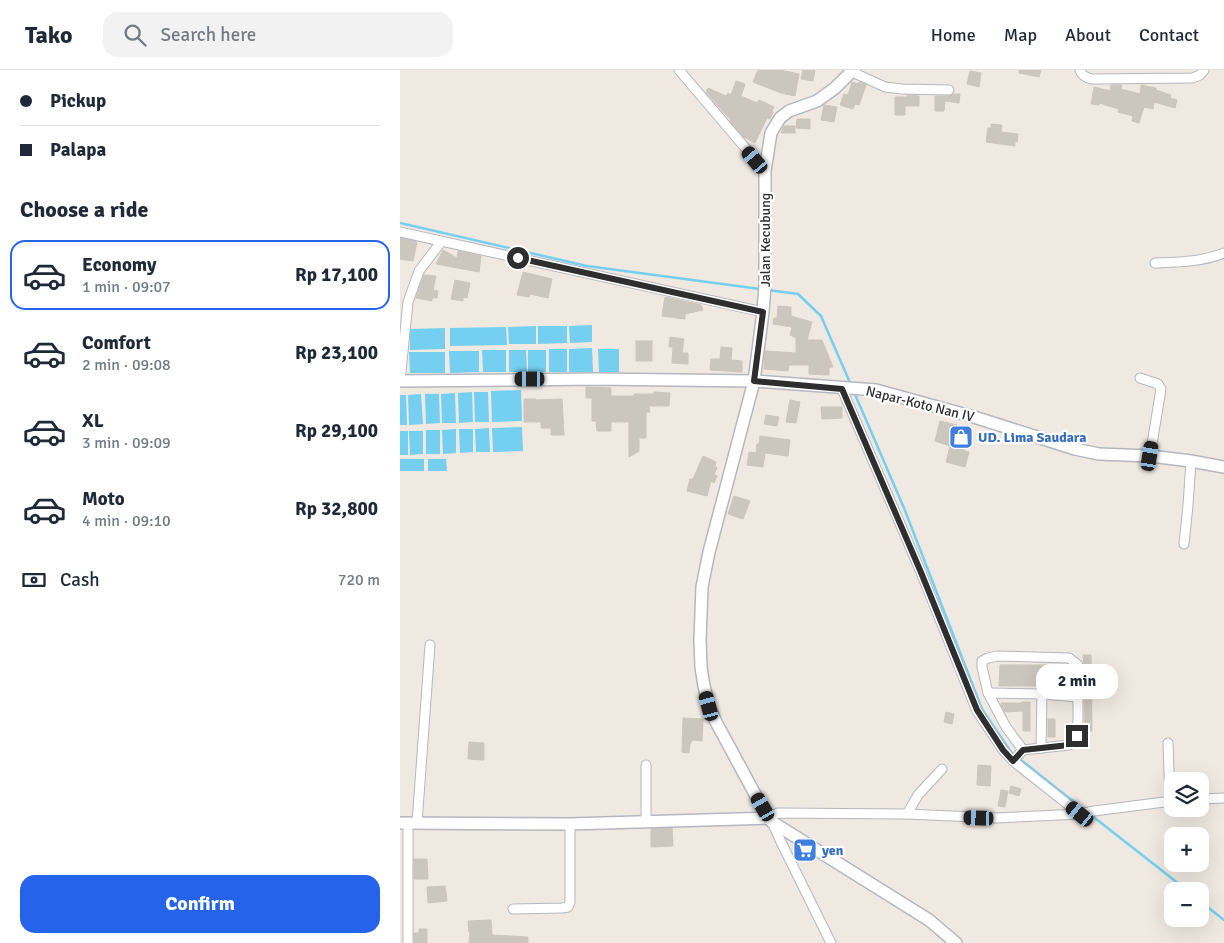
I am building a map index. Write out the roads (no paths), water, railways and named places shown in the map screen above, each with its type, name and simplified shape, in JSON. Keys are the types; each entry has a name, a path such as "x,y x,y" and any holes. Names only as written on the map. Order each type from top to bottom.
{"street":[{"path":"679,70 765,171"},
{"path":"1080,70 1084,77 1092,79 1193,78 1200,75 1204,70"},
{"path":"852,71 885,87 949,90"},
{"name":"Jalan Kecubung","path":"771,820 709,706 701,667 702,587 708,557 754,381 766,285 765,171 772,134 780,118 789,111 817,101 835,88 852,71"},
{"path":"400,232 763,312"},
{"path":"400,381 408,302 419,272 441,242"},
{"path":"1155,263 1189,262 1209,259 1224,253"},
{"path":"1140,378 1158,384 1161,388 1150,456"},
{"name":"Napar-Koto Nan IV","path":"400,381 597,379 754,381 876,390 974,417 1075,449 1099,454 1150,456 1224,467"},
{"path":"848,389 977,710 1003,750 1018,756 1081,814"},
{"path":"1184,544 1191,461"},
{"path":"408,943 408,823 430,645"},
{"path":"997,656 1069,658 1078,665 1076,742 1069,745 1041,748 1018,756 1006,727 988,693 982,661 997,656"},
{"path":"988,693 1078,697"},
{"path":"1041,748 1042,694"},
{"path":"1168,743 1170,772"},
{"path":"646,765 646,821"},
{"path":"907,814 918,795 942,768"},
{"path":"1209,799 1224,798"},
{"path":"771,820 778,813 907,814 997,818 1081,814 1164,802"},
{"path":"771,820 831,943"},
{"path":"408,823 570,824 771,820 929,920 956,943"},
{"path":"513,909 568,907 570,902 570,824"}],"water":[{"path":"592,325 592,342 570,343 569,326"},
{"path":"536,326 536,344 509,344 508,327"},
{"path":"538,326 567,326 567,343 538,344"},
{"path":"506,327 507,345 450,346 450,328"},
{"path":"445,328 445,349 410,350 410,329"},
{"path":"592,348 593,372 569,372 569,349"},
{"path":"549,349 567,349 567,372 549,372"},
{"path":"598,349 619,349 619,372 599,372"},
{"path":"482,350 506,350 506,372 483,372"},
{"path":"509,350 526,350 527,372 509,372"},
{"path":"528,350 546,350 546,372 528,372"},
{"path":"449,351 479,351 479,372 450,373"},
{"path":"409,352 445,352 445,373 410,373"},
{"path":"521,390 522,421 492,422 491,391"},
{"path":"472,392 473,422 459,423 458,393"},
{"path":"474,392 488,392 489,422 475,422"},
{"path":"455,393 456,423 442,423 441,394"},
{"path":"421,394 423,424 409,425 408,395"},
{"path":"425,394 439,394 440,423 426,424"},
{"path":"400,395 406,395 407,425 400,425"},
{"path":"522,427 523,451 493,452 492,428"},
{"path":"489,428 490,452 476,452 475,429"},
{"path":"456,429 456,453 443,454 442,430"},
{"path":"459,429 473,429 473,452 460,453"},
{"path":"426,430 440,430 440,454 426,454"},
{"path":"400,431 408,431 408,455 400,455"},
{"path":"409,431 423,431 423,454 410,455"},
{"path":"400,459 424,459 424,471 400,471"},
{"path":"428,459 446,459 447,471 428,471"}],"waterway":[{"path":"400,223 587,266 760,289"},
{"path":"768,290 798,294 821,316 851,385"},
{"path":"854,392 904,508 982,709 1011,752 1084,810"},
{"path":"1091,815 1177,882"},
{"path":"1209,908 1224,920"}],"place":[{"name":"UD. Lima Saudara","path":"961,437"},
{"name":"yen","path":"805,850"}]}
